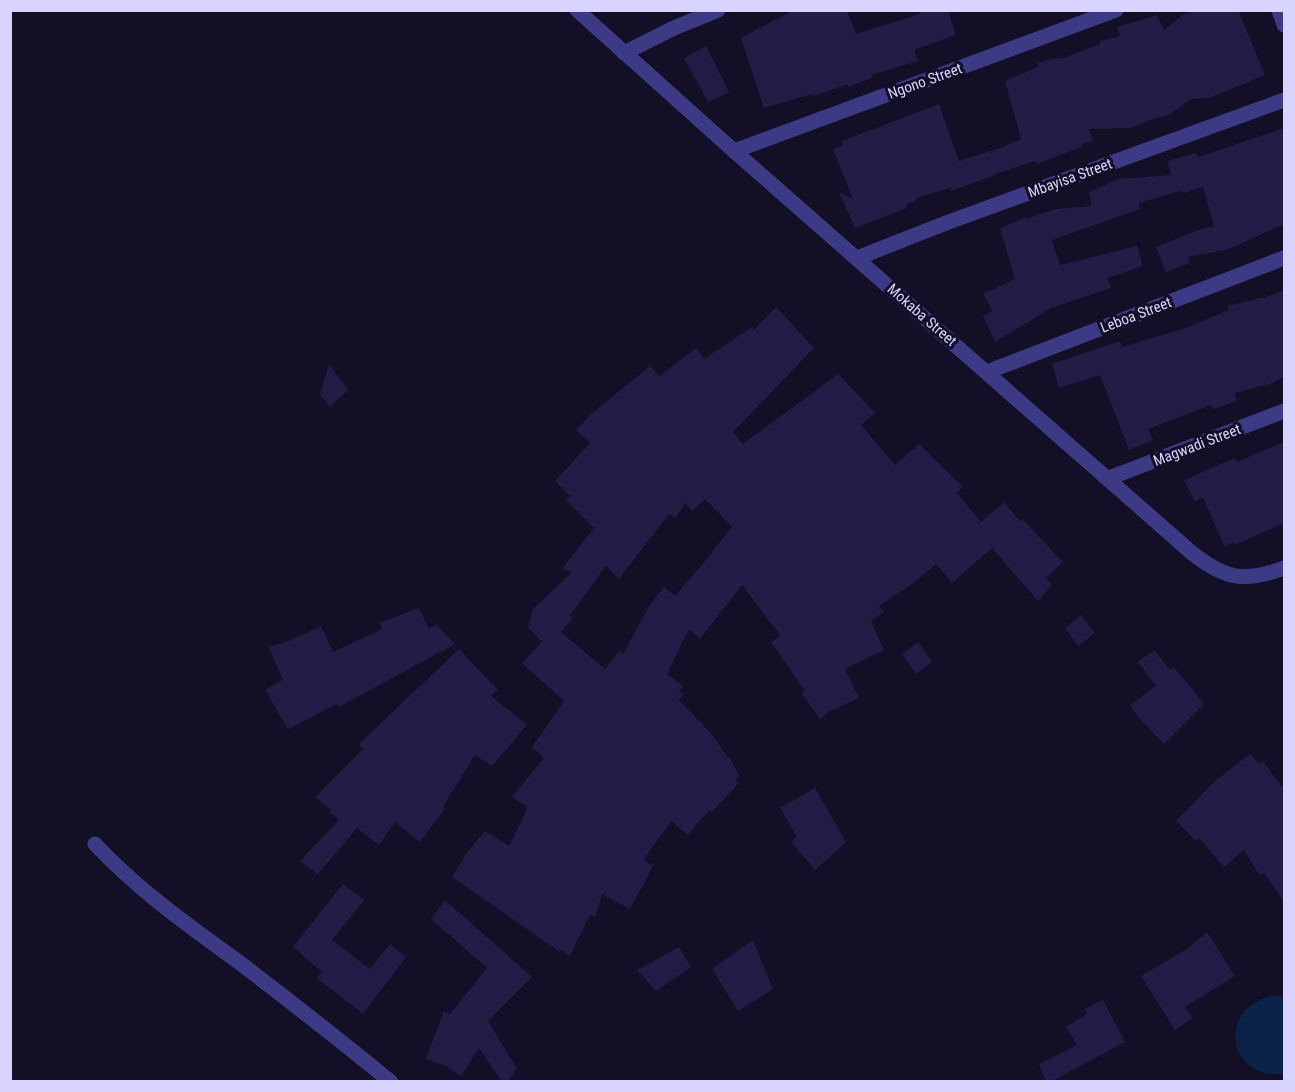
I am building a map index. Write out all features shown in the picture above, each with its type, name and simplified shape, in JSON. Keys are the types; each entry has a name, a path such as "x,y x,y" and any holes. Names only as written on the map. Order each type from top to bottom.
{"street":[{"name":"Mokaba Street","path":"577,10 734,151 1212,568 1231,576 1251,577 1284,568"},
{"path":"624,53 674,28 718,10"},
{"name":"Ngono Street","path":"734,151 1116,10"},
{"path":"1279,10 1284,25"},
{"name":"Mbayisa Street","path":"857,258 946,223 1284,100"},
{"name":"Leboa Street","path":"987,372 1284,258"},
{"name":"Magwadi Street","path":"1109,478 1284,411"},
{"path":"95,844 117,868 166,908 318,1022 391,1082"}],"water":[{"path":"1271,996 1284,997 1284,1074 1265,1073 1251,1066 1241,1056 1236,1042 1236,1028 1242,1015 1253,1004"}],"building":[{"path":"794,10 847,10 856,34 920,14 918,10 948,10 956,35 914,50 918,61 871,75 872,78 848,87 848,84 814,96 812,94 764,108 741,38"},
{"path":"1203,10 1238,10 1265,75 1209,98 1191,99 1169,115 1155,118 1132,128 1089,129 1093,141 1082,144 1081,147 1037,164 1035,161 995,174 951,191 950,188 916,198 917,200 906,204 907,208 855,228 839,192 853,199 833,149 843,145 842,141 939,104 959,161 1000,148 1021,139 1005,81 1038,67 1037,63 1063,58 1100,44 1100,41 1120,36 1117,27 1157,15 1164,30 1184,14"},
{"path":"706,46 729,92 708,102 684,58"},
{"path":"1284,128 1284,224 1229,249 1188,257 1190,263 1166,272 1156,247 1214,226 1203,187 1139,203 1140,209 1052,240 1060,265 1137,246 1143,266 1107,278 1111,288 1051,308 995,342 983,316 992,311 983,294 1015,279 1000,228 1026,217 1026,219 1056,209 1092,206 1089,192 1119,179 1171,175 1167,161 1196,153 1198,157"},
{"path":"1284,290 1284,377 1270,384 1234,393 1237,401 1213,409 1211,405 1148,429 1153,440 1129,450 1100,375 1059,388 1052,364 1120,341 1122,347 1192,326 1229,310 1227,306 1266,297"},
{"path":"776,307 814,348 733,432 743,444 838,374 875,413 861,425 895,465 919,444 963,487 957,493 981,522 1004,502 1020,521 1022,519 1063,562 1046,578 1052,585 1038,601 992,548 952,583 936,564 916,581 879,606 884,612 871,621 884,650 845,669 859,698 830,711 820,719 802,694 805,691 771,642 780,635 742,585 700,639 689,629 667,674 683,686 679,691 683,694 679,700 711,733 729,757 740,776 735,779 739,783 712,812 709,810 688,835 671,821 644,859 653,866 630,909 602,894 595,917 590,915 570,956 561,950 560,952 452,877 468,851 485,831 509,846 527,809 512,797 544,758 532,747 564,701 522,663 542,642 528,627 533,609 572,572 562,569 594,528 566,500 570,496 555,481 590,443 576,430 591,414 650,366 659,376 696,348 704,359 752,327 754,330","holes":["705,499 732,527 675,596 664,587 649,606 623,654 619,651 605,669 561,632 573,618 570,615 606,566 619,579 669,514 676,518 685,503 692,511"]},
{"path":"329,364 348,390 330,407 320,394"},
{"path":"1284,442 1284,523 1235,545 1234,542 1224,546 1203,497 1195,502 1184,480 1235,458 1237,462"},
{"path":"419,608 429,629 436,624 455,644 339,707 337,704 288,729 265,690 283,680 269,647 289,641 321,626 333,652 382,629 379,623"},
{"path":"1081,615 1095,633 1078,646 1065,628"},
{"path":"918,642 932,662 916,674 902,654"},
{"path":"459,649 498,690 491,696 527,725 492,766 475,755 443,807 445,808 420,842 395,822 379,845 357,828 318,874 300,861 339,820 315,797 363,749 359,744"},
{"path":"1154,650 1170,670 1174,667 1204,704 1164,744 1130,705 1156,686 1138,662"},
{"path":"1250,754 1259,764 1263,761 1284,790 1284,902 1264,873 1260,876 1244,850 1224,867 1199,838 1196,841 1176,821 1216,780"},
{"path":"815,788 846,842 815,870 791,842 797,837 780,808"},
{"path":"343,884 364,900 332,940 370,969 390,944 406,957 363,1014 317,978 322,972 293,947"},
{"path":"445,900 532,977 488,1021 517,1069 507,1082 502,1082 479,1048 461,1076 445,1066 426,1059 444,1011 449,1015 487,968 431,919"},
{"path":"1207,932 1235,976 1185,1007 1193,1018 1175,1030 1141,976 1187,949"},
{"path":"753,940 773,989 738,1011 712,969"},
{"path":"679,947 691,967 656,991 637,970"},
{"path":"1103,1000 1125,1042 1050,1082 1046,1082 1039,1064 1077,1045 1066,1027 1087,1014 1084,1009"}]}
